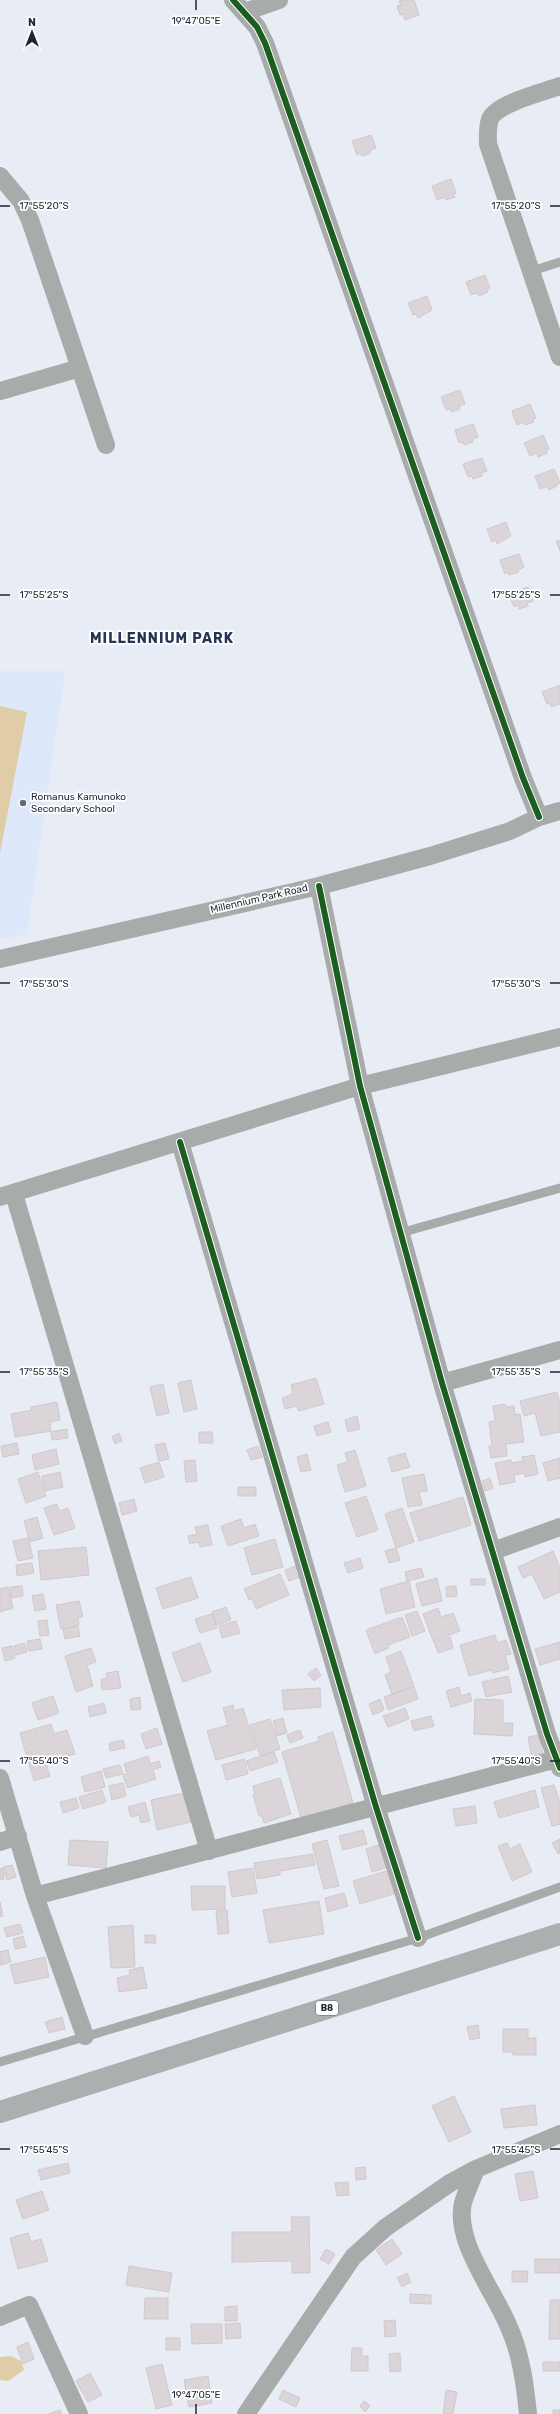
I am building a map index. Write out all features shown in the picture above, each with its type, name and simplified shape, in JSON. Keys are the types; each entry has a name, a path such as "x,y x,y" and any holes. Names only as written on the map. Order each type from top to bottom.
{"highway":[{"name":"B8","path":"0,2112 560,1934"}],"street":[{"path":"279,0 239,6 265,43 523,778 539,817"},
{"path":"560,86 498,110 491,118 488,130 488,144 560,357"},
{"path":"0,176 21,201 30,220 106,445"},
{"path":"0,392 80,368"},
{"name":"Millennium Park Road","path":"0,960 319,886 430,856 510,831 539,817 560,811"},
{"path":"36,1896 376,1807 558,1763 442,1383 400,1233 360,1086 319,886"},
{"path":"209,1851 7,1195 360,1086 560,1037"},
{"path":"180,1142 376,1807 418,1938"},
{"path":"442,1383 560,1350"},
{"path":"493,1551 560,1527"},
{"path":"0,1778 36,1896 85,2036"},
{"path":"0,1842 18,1836"},
{"path":"246,2414 353,2257 385,2228 450,2183 476,2169 560,2134"},
{"path":"476,2169 462,2204 464,2232 473,2260 509,2326 523,2371 528,2414"},
{"path":"0,2317 29,2305 79,2414"}],"lane":[{"path":"532,271 560,262"},
{"path":"400,1233 560,1188"},
{"path":"0,2062 418,1938 560,1888"}],"shaded area":[{"name":"Romanus Kamunoko Secondary School","path":"0,671 65,671 27,935 0,939"},
{"path":"0,706 27,712 0,853"},
{"path":"11,2356 21,2361 24,2370 8,2381 0,2380 0,2357"}],"building":[{"path":"414,0 419,15 405,20 403,14 400,15 397,6 401,5 399,1"},
{"path":"371,135 376,148 370,150 371,153 362,156 360,153 357,155 352,141"},
{"path":"451,179 456,193 453,194 455,197 446,200 444,197 437,200 432,186"},
{"path":"485,275 490,288 487,290 488,292 479,296 478,293 471,295 466,282"},
{"path":"427,296 432,310 418,318 416,314 413,315 408,303"},
{"path":"460,390 465,404 459,406 460,409 451,412 450,409 446,410 441,397"},
{"path":"530,404 536,418 533,419 534,422 525,425 524,422 517,425 512,411"},
{"path":"473,424 478,437 472,439 473,442 464,445 463,442 459,443 455,430"},
{"path":"543,435 549,449 546,450 547,453 538,457 537,453 530,456 524,443"},
{"path":"482,458 487,471 481,473 482,476 473,479 472,476 468,477 463,464"},
{"path":"554,469 560,483 549,490 547,486 540,489 535,476"},
{"path":"506,522 511,536 497,544 496,540 492,542 487,529"},
{"path":"560,540 560,551 556,541"},
{"path":"519,554 524,567 518,570 519,572 509,575 508,572 505,574 500,560"},
{"path":"528,587 533,601 527,603 528,606 519,609 518,605 514,607 509,594"},
{"path":"560,685 560,704 551,707 550,703 547,704 542,692"},
{"path":"316,1378 324,1404 299,1411 297,1406 285,1409 282,1398 293,1394 291,1385"},
{"path":"191,1380 197,1409 184,1412 178,1383"},
{"path":"163,1384 169,1413 157,1416 150,1387"},
{"path":"557,1392 560,1404 560,1432 541,1436 535,1413 524,1416 520,1401"},
{"path":"57,1402 60,1420 50,1422 51,1431 15,1437 11,1414 32,1410 31,1407"},
{"path":"505,1404 506,1407 514,1406 515,1415 520,1414 524,1442 506,1444 507,1456 491,1458 489,1446 492,1446 489,1422 495,1421 493,1406"},
{"path":"357,1416 360,1429 348,1432 345,1420"},
{"path":"328,1422 331,1432 317,1436 314,1426"},
{"path":"67,1429 68,1438 52,1440 51,1432"},
{"path":"199,1432 212,1432 213,1443 199,1443"},
{"path":"119,1433 122,1441 115,1444 112,1437"},
{"path":"17,1443 19,1454 3,1457 1,1446"},
{"path":"165,1443 169,1459 159,1461 155,1445"},
{"path":"258,1446 262,1457 251,1460 247,1450"},
{"path":"56,1449 59,1464 35,1470 32,1455"},
{"path":"355,1450 366,1486 345,1492 337,1465 348,1462 345,1453"},
{"path":"405,1453 410,1467 392,1472 388,1458"},
{"path":"307,1454 311,1470 301,1472 297,1457"},
{"path":"534,1455 538,1474 525,1477 524,1473 514,1475 515,1482 500,1485 495,1463 511,1460 512,1463 523,1461 522,1457"},
{"path":"560,1458 560,1478 548,1481 543,1463"},
{"path":"195,1460 197,1481 186,1482 184,1461"},
{"path":"159,1462 164,1477 145,1483 140,1468"},
{"path":"38,1472 46,1496 26,1503 18,1479"},
{"path":"60,1472 63,1487 45,1491 42,1476"},
{"path":"424,1474 427,1491 419,1492 422,1505 408,1507 402,1478"},
{"path":"490,1478 493,1488 485,1491 482,1481"},
{"path":"238,1487 256,1487 256,1496 238,1496"},
{"path":"366,1496 378,1530 357,1537 345,1503"},
{"path":"463,1497 471,1525 419,1541 410,1513"},
{"path":"134,1499 137,1511 122,1515 119,1503"},
{"path":"57,1504 59,1511 68,1508 75,1528 54,1535 44,1508"},
{"path":"402,1508 414,1542 396,1548 385,1514"},
{"path":"37,1517 43,1538 30,1542 24,1521"},
{"path":"241,1519 244,1528 255,1524 259,1536 228,1546 221,1526"},
{"path":"208,1525 212,1545 200,1547 199,1542 190,1544 188,1536 197,1534 195,1527"},
{"path":"28,1538 33,1558 18,1561 13,1541"},
{"path":"275,1539 283,1567 252,1575 244,1548"},
{"path":"86,1547 89,1575 41,1580 38,1551"},
{"path":"396,1548 400,1560 389,1563 385,1551"},
{"path":"553,1551 560,1568 560,1592 544,1599 532,1574 523,1578 518,1567"},
{"path":"360,1558 363,1568 348,1573 344,1563"},
{"path":"32,1563 34,1573 17,1576 16,1565"},
{"path":"296,1566 300,1577 289,1581 285,1570"},
{"path":"421,1568 424,1577 407,1581 405,1572"},
{"path":"280,1574 289,1595 256,1609 252,1599 249,1600 244,1589"},
{"path":"191,1577 198,1598 163,1609 156,1588"},
{"path":"437,1578 442,1601 422,1606 416,1584"},
{"path":"471,1579 485,1579 485,1585 471,1585"},
{"path":"409,1581 415,1607 386,1614 380,1589"},
{"path":"22,1586 23,1596 11,1598 10,1587"},
{"path":"456,1586 457,1596 447,1597 446,1587"},
{"path":"8,1587 13,1608 0,1612 0,1589"},
{"path":"43,1594 46,1609 35,1611 32,1596"},
{"path":"79,1601 83,1617 78,1618 79,1625 61,1629 56,1605"},
{"path":"226,1607 231,1620 217,1625 212,1612"},
{"path":"438,1608 441,1617 453,1613 460,1631 433,1641 423,1614"},
{"path":"417,1611 425,1631 412,1636 405,1615"},
{"path":"212,1614 217,1628 200,1633 195,1619"},
{"path":"402,1617 410,1637 388,1645 389,1648 375,1654 366,1630"},
{"path":"47,1620 49,1635 40,1636 38,1621"},
{"path":"236,1621 240,1633 222,1638 219,1626"},
{"path":"78,1626 80,1636 65,1639 63,1629"},
{"path":"495,1635 497,1643 506,1640 511,1654 505,1655 509,1669 493,1673 492,1670 469,1676 460,1645"},
{"path":"450,1637 453,1648 438,1653 434,1642"},
{"path":"40,1639 42,1649 29,1651 27,1641"},
{"path":"560,1642 560,1659 540,1665 535,1649"},
{"path":"25,1643 27,1652 16,1655 14,1646"},
{"path":"200,1643 211,1672 183,1682 172,1653"},
{"path":"12,1646 15,1658 5,1661 2,1648"},
{"path":"91,1648 96,1662 87,1665 93,1686 76,1692 65,1656"},
{"path":"401,1651 414,1686 392,1694 385,1675 391,1672 386,1657"},
{"path":"316,1668 321,1675 314,1681 308,1674"},
{"path":"118,1671 121,1688 102,1690 101,1679 107,1678 106,1673"},
{"path":"508,1676 512,1692 486,1697 482,1682"},
{"path":"414,1687 418,1699 388,1710 384,1697"},
{"path":"459,1687 461,1696 470,1693 472,1701 451,1707 446,1691"},
{"path":"320,1688 321,1707 284,1710 282,1690"},
{"path":"53,1696 59,1713 38,1720 32,1703"},
{"path":"140,1697 141,1709 131,1710 130,1699"},
{"path":"380,1699 384,1710 373,1715 369,1704"},
{"path":"475,1699 503,1700 503,1723 513,1723 512,1736 474,1734"},
{"path":"104,1703 106,1713 90,1717 88,1707"},
{"path":"233,1705 234,1711 243,1708 256,1749 216,1760 207,1731 228,1725 223,1708"},
{"path":"405,1708 409,1719 388,1727 383,1716"},
{"path":"431,1716 434,1726 414,1731 411,1721"},
{"path":"283,1718 287,1733 277,1736 273,1721"},
{"path":"270,1719 280,1749 260,1756 250,1725"},
{"path":"51,1724 54,1734 67,1730 75,1754 46,1763 50,1776 34,1781 20,1733"},
{"path":"157,1728 162,1744 146,1749 141,1734"},
{"path":"300,1730 303,1738 290,1743 287,1735"},
{"path":"333,1732 353,1803 301,1818 282,1752 319,1741 318,1737"},
{"path":"539,1735 543,1757 532,1759 528,1737"},
{"path":"123,1740 125,1748 110,1751 109,1743"},
{"path":"274,1752 278,1762 250,1771 246,1761"},
{"path":"148,1756 150,1764 159,1761 161,1767 153,1770 156,1779 127,1788 123,1775 127,1774 124,1764"},
{"path":"244,1759 248,1774 226,1780 222,1765"},
{"path":"120,1765 123,1774 106,1778 103,1769"},
{"path":"101,1771 105,1787 85,1792 81,1777"},
{"path":"280,1778 291,1814 264,1823 262,1816 259,1816 253,1795 255,1795 253,1786"},
{"path":"123,1783 126,1796 112,1800 109,1786"},
{"path":"554,1785 560,1803 560,1824 552,1826 541,1788"},
{"path":"102,1790 106,1802 83,1809 79,1797"},
{"path":"535,1790 539,1807 499,1818 494,1802"},
{"path":"184,1793 191,1822 157,1830 151,1800"},
{"path":"76,1798 79,1808 63,1813 60,1802"},
{"path":"145,1802 150,1821 141,1823 139,1815 131,1817 128,1807"},
{"path":"475,1806 477,1823 456,1826 453,1809"},
{"path":"363,1830 367,1844 343,1850 339,1836"},
{"path":"560,1839 560,1853 558,1854 552,1843"},
{"path":"70,1840 108,1842 106,1868 68,1865"},
{"path":"327,1840 339,1886 324,1889 312,1844"},
{"path":"507,1843 510,1849 520,1844 532,1872 512,1881 498,1846"},
{"path":"382,1844 389,1867 372,1872 366,1849"},
{"path":"313,1854 315,1865 280,1871 280,1875 257,1879 254,1863"},
{"path":"12,1865 16,1877 7,1880 3,1867"},
{"path":"3,1868 4,1879 0,1880 0,1869"},
{"path":"253,1868 257,1893 232,1897 228,1872"},
{"path":"390,1870 397,1893 360,1904 353,1881"},
{"path":"191,1886 225,1886 225,1909 192,1910"},
{"path":"344,1893 348,1906 328,1912 325,1898"},
{"path":"319,1901 324,1934 269,1943 263,1910"},
{"path":"0,1902 3,1916 0,1917"},
{"path":"227,1910 229,1933 218,1934 216,1911"},
{"path":"20,1924 23,1933 7,1937 4,1928"},
{"path":"133,1925 135,1967 111,1968 108,1927"},
{"path":"145,1935 155,1935 156,1943 145,1943"},
{"path":"23,1936 26,1947 15,1949 13,1939"},
{"path":"8,1950 11,1962 0,1965 0,1952"},
{"path":"45,1957 49,1977 15,1984 10,1965"},
{"path":"143,1967 147,1988 119,1992 117,1978 130,1975 129,1970"},
{"path":"62,2017 65,2029 49,2033 45,2022"},
{"path":"478,2025 480,2038 470,2040 467,2027"},
{"path":"503,2029 528,2029 528,2038 536,2038 536,2055 513,2055 513,2052 503,2052"},
{"path":"454,2096 471,2132 449,2142 432,2106"},
{"path":"535,2105 537,2125 504,2128 501,2109"},
{"path":"68,2163 70,2173 41,2180 38,2170"},
{"path":"365,2167 366,2179 356,2180 355,2168"},
{"path":"533,2171 538,2198 520,2201 515,2174"},
{"path":"348,2182 349,2195 337,2196 335,2183"},
{"path":"42,2191 49,2210 23,2219 16,2200"},
{"path":"291,2217 309,2217 310,2273 292,2273 292,2261 232,2262 232,2232 292,2232"},
{"path":"28,2233 31,2242 41,2239 48,2261 18,2269 10,2238"},
{"path":"392,2239 402,2254 386,2265 376,2250"},
{"path":"326,2249 335,2254 329,2264 320,2259"},
{"path":"535,2259 560,2259 560,2273 535,2273"},
{"path":"129,2266 172,2273 169,2292 126,2285"},
{"path":"512,2271 528,2271 527,2282 512,2282"},
{"path":"407,2273 411,2282 402,2287 397,2278"},
{"path":"410,2294 431,2295 431,2304 410,2303"},
{"path":"145,2298 168,2298 168,2319 144,2319"},
{"path":"550,2300 560,2300 560,2339 549,2339"},
{"path":"237,2306 237,2321 225,2321 225,2307"},
{"path":"395,2320 396,2336 385,2337 384,2321"},
{"path":"240,2323 241,2338 226,2339 225,2324"},
{"path":"191,2324 222,2324 222,2343 192,2344"},
{"path":"166,2338 180,2338 180,2350 166,2350"},
{"path":"28,2342 34,2359 23,2364 17,2347"},
{"path":"352,2348 362,2348 362,2356 368,2356 368,2371 351,2371"},
{"path":"400,2353 401,2371 390,2372 389,2354"},
{"path":"543,2362 560,2362 560,2371 543,2371"},
{"path":"162,2364 172,2405 156,2409 146,2368"},
{"path":"90,2373 102,2395 88,2402 76,2381"},
{"path":"208,2376 212,2403 189,2407 184,2380"},
{"path":"283,2390 300,2398 296,2407 279,2399"},
{"path":"446,2390 457,2392 453,2414 443,2414"},
{"path":"364,2401 370,2406 365,2412 360,2406"},
{"path":"60,2410 62,2414 49,2414"},
{"path":"553,2410 560,2410 560,2414 553,2414"}],"cycle path":[{"path":"233,0 257,27 265,43 523,778 539,817"},
{"path":"319,886 360,1086 442,1383 547,1734 560,1768"},
{"path":"180,1142 376,1807 418,1938"}],"place":[{"name":"Romanus Kamunoko Secondary School","path":"23,803"}],"district":[{"name":"MILLENNIUM PARK","path":"162,638"}]}
